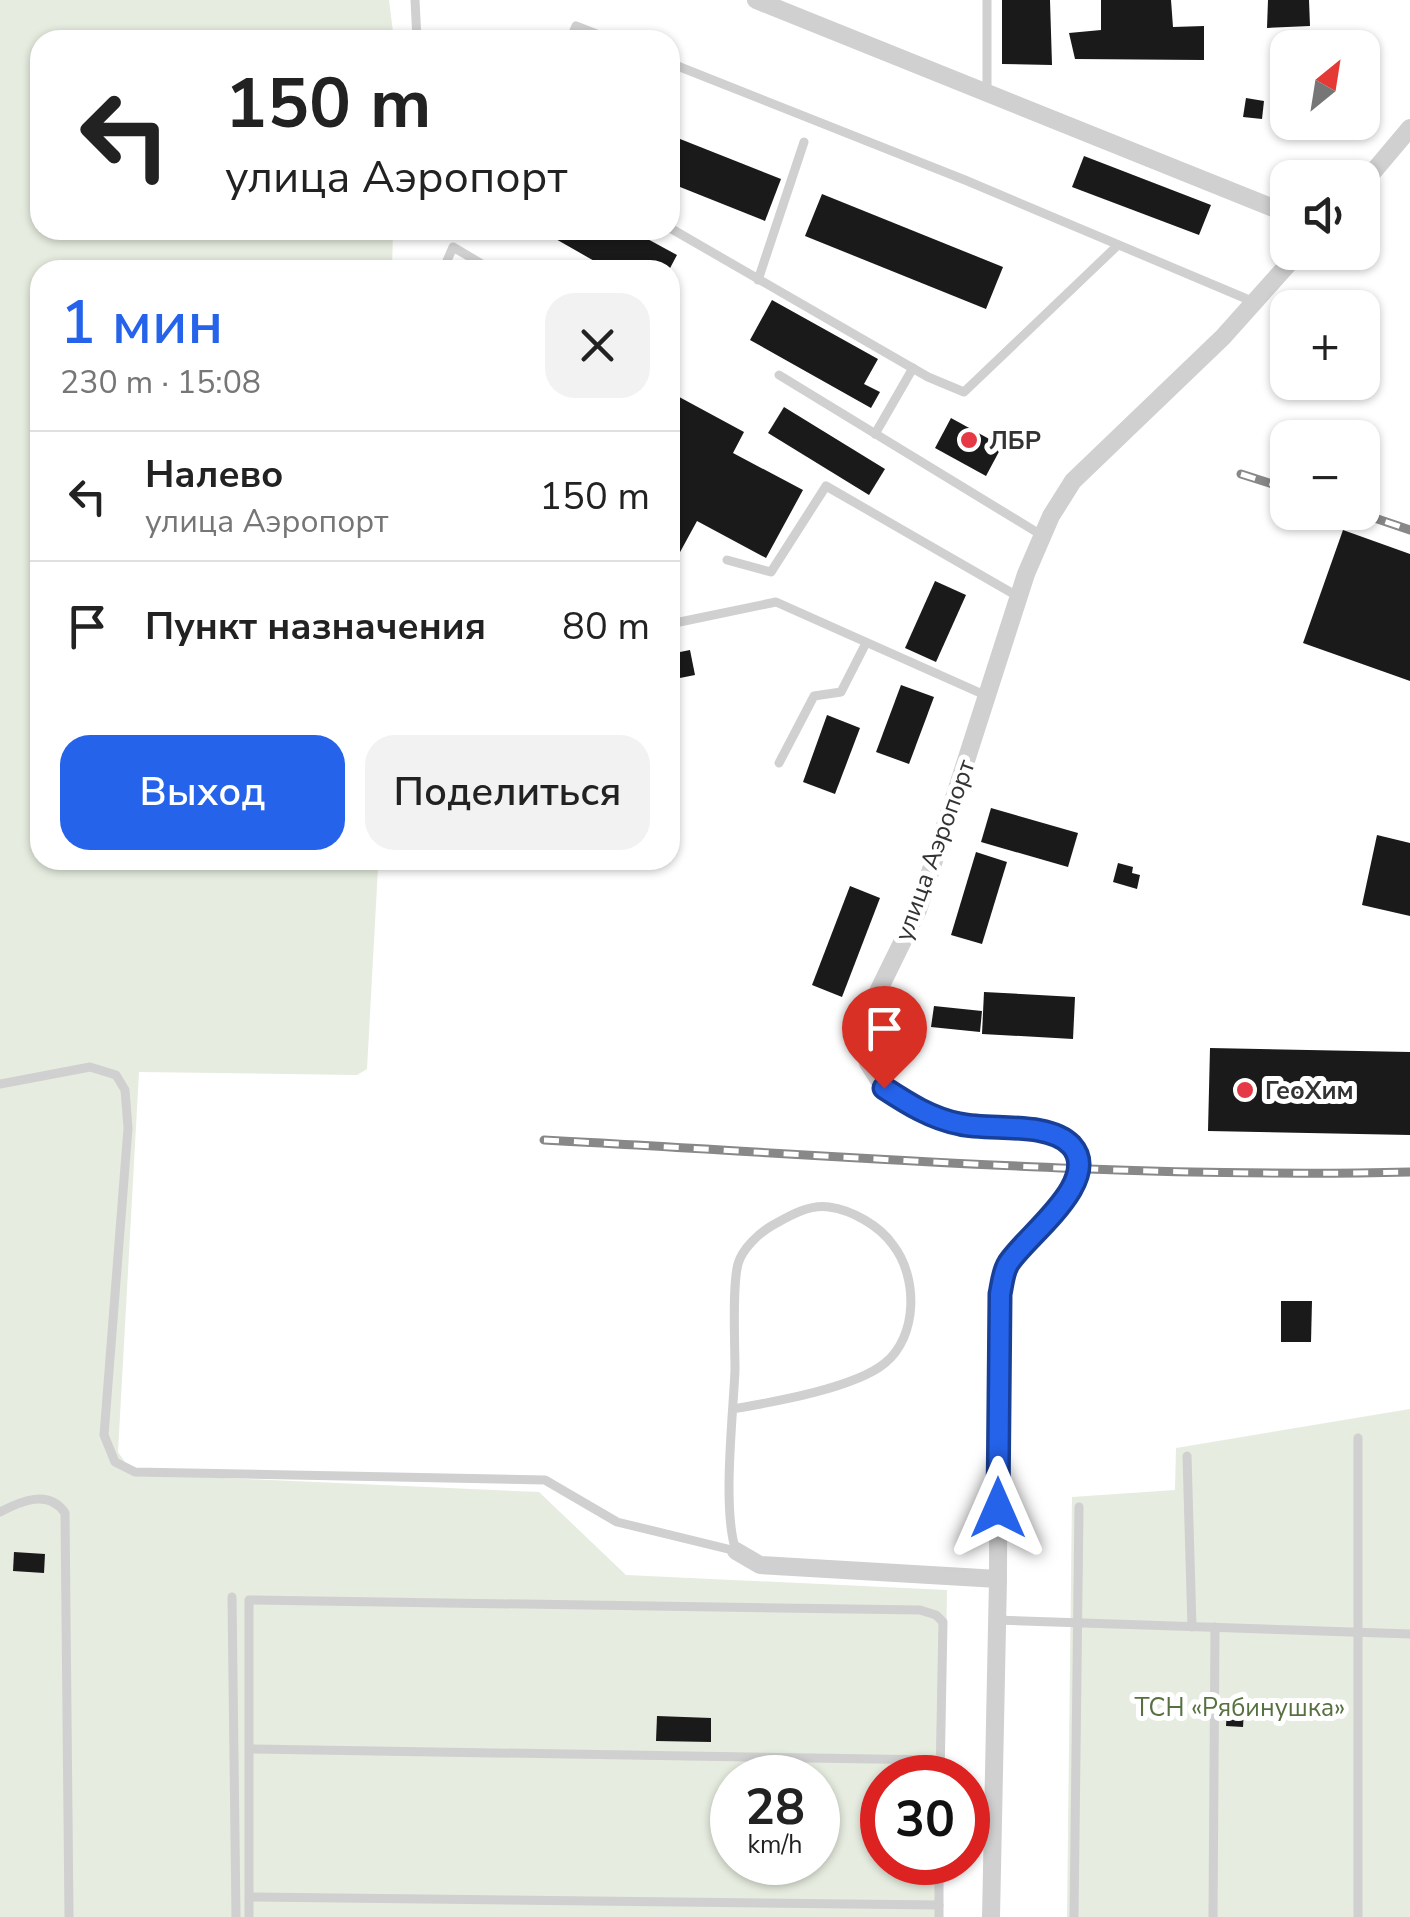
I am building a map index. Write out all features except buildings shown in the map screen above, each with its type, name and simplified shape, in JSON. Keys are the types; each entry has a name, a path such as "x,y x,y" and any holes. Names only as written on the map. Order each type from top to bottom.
{"street":[{"path":"756,0 1270,207"},
{"path":"1380,164 1410,128"},
{"name":"улица Аэропорт","path":"991,1917 1000,1294 1007,1266 1056,1211 1079,1167 1074,1148 1051,1132 956,1124 915,1108 884,1088 868,1063 864,1044 868,1012 918,910 1019,597 1043,536 1073,481 1222,337 1283,270"},
{"path":"736,1551 760,1565 998,1579"}],"lane":[{"path":"415,0 416,30"},
{"path":"987,93 988,0"},
{"path":"680,67 965,180 1254,302"},
{"path":"758,280 804,142"},
{"path":"680,234 913,368 964,392 1118,245"},
{"path":"447,260 453,247 475,260"},
{"path":"875,434 913,368"},
{"path":"778,374 1043,536"},
{"path":"727,560 771,572 826,486 1019,597"},
{"path":"680,622 776,602 987,696"},
{"path":"779,762 814,696 841,692 866,642"},
{"path":"0,1084 90,1067 116,1075 126,1090 128,1128 104,1436 115,1462 134,1472 544,1480 617,1522 736,1551"},
{"path":"733,1409 783,1400 865,1376 888,1362 902,1340 912,1308 908,1278 894,1245 864,1219 828,1206 796,1212 760,1232 738,1262 733,1409 730,1532 736,1551"},
{"path":"1358,1438 1358,1917"},
{"path":"1187,1456 1192,1626"},
{"path":"0,1512 22,1500 49,1499 65,1513 69,1917"},
{"path":"1074,1917 1079,1507"},
{"path":"232,1597 236,1917"},
{"path":"249,1917 249,1600 920,1610 936,1615 942,1622 940,1755"},
{"path":"997,1620 1410,1634"},
{"path":"1213,1917 1216,1627"},
{"path":"249,1749 860,1759"},
{"path":"938,1917 939,1885"},
{"path":"249,1898 939,1905"}],"green space":[{"path":"0,0 389,0 393,30 30,30 30,240 393,240 392,260 30,260 30,870 378,870 367,1069 357,1075 139,1072 118,1452 133,1474 539,1492 626,1575 947,1590 944,1755 860,1755 860,1885 943,1885 942,1917 0,1917"},
{"name":"ТСН «Рябинушка»","path":"1410,1409 1410,1917 1067,1917 1072,1497 1175,1490 1176,1448"}],"railway":[{"path":"1241,474 1270,483"},
{"path":"1380,520 1410,530"},
{"path":"544,1140 1085,1169 1410,1172"}],"place":[{"name":"ЛБР","path":"969,440"},
{"name":"ГеоХим","path":"1245,1090"}],"route":[{"path":"884,1088 915,1108 956,1124 1051,1132 1074,1148 1079,1167 1073,1184 1056,1211 1007,1266 1000,1294 998,1508"}]}
